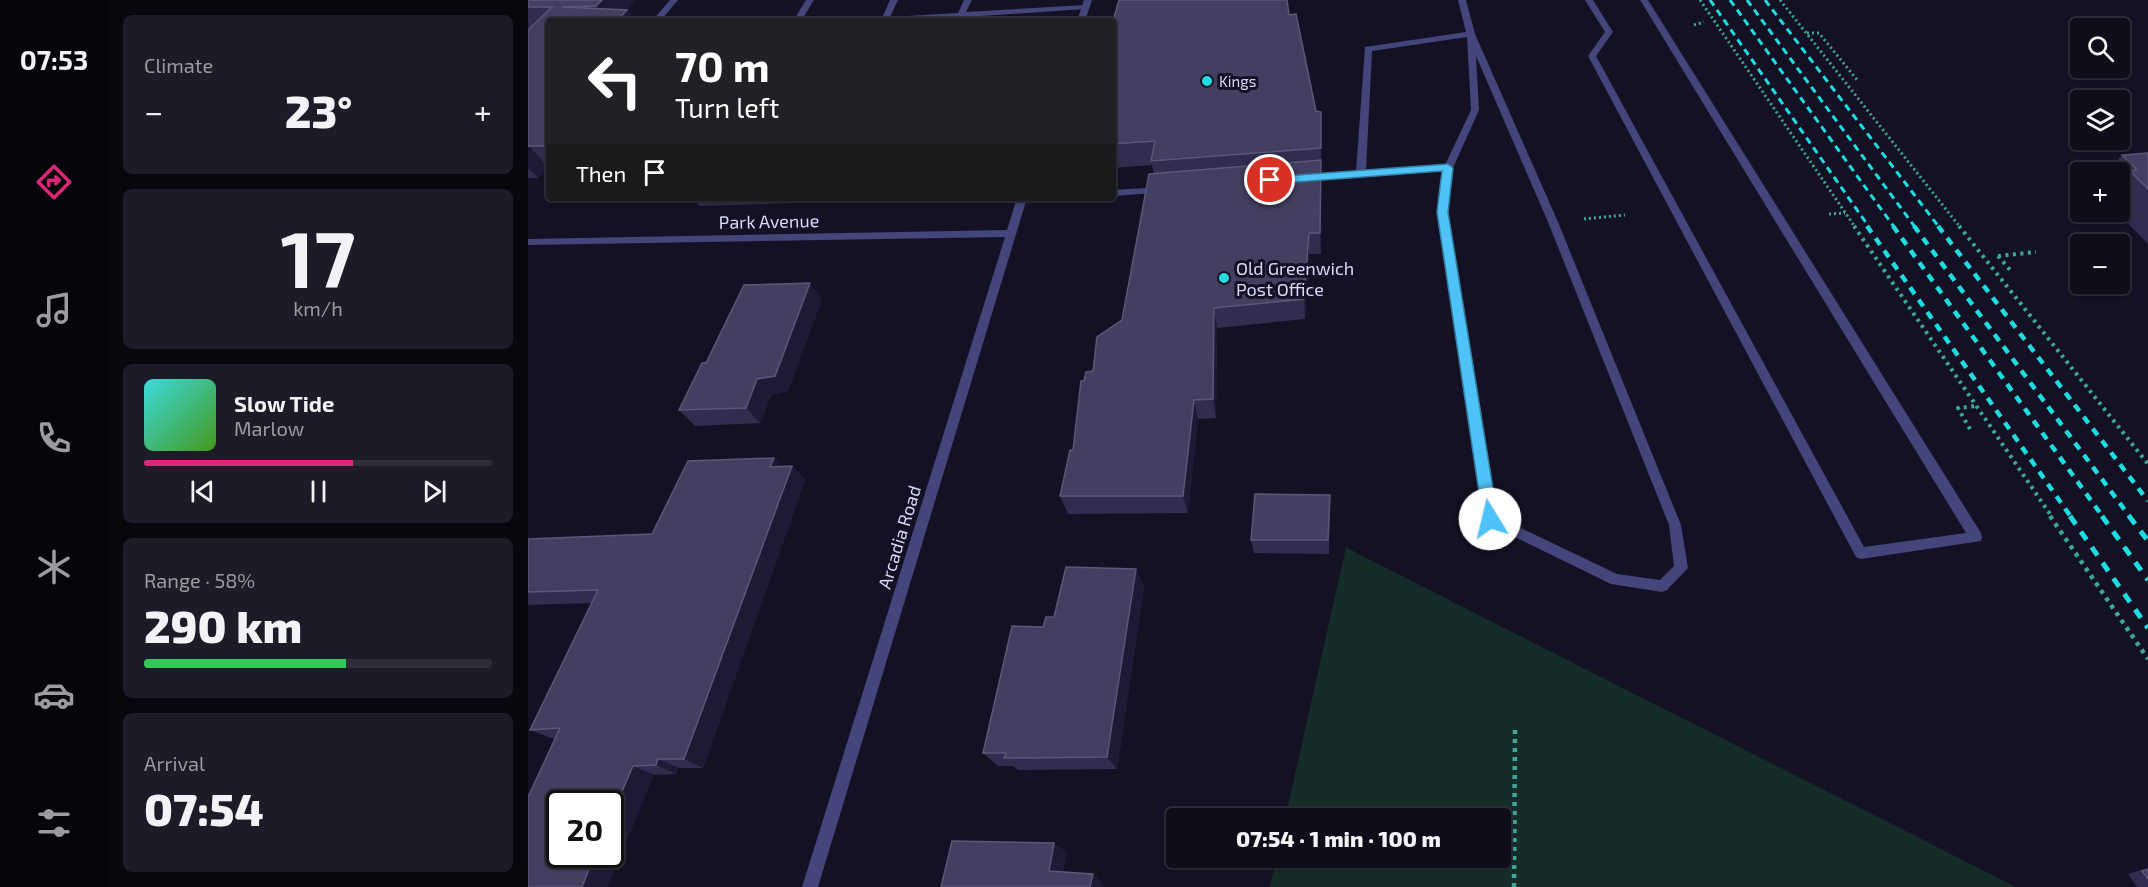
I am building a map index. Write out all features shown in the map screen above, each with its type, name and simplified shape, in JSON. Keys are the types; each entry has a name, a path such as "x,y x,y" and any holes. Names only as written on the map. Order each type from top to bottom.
{"street":[{"path":"659,18 674,0"},
{"path":"799,18 810,0"},
{"path":"886,18 894,0"},
{"path":"961,15 968,0"},
{"path":"1462,0 1471,34 1553,222 1676,525 1681,568 1662,586 1616,580 1490,519 1443,212 1448,168 1475,110 1471,34"},
{"path":"1589,0 1609,32 1592,56 1861,553 1976,537 1644,0"},
{"path":"915,18 1086,4"},
{"path":"1361,172 1368,49 1471,34"},
{"path":"1293,178 1448,168"},
{"path":"1116,193 1179,188"},
{"name":"Arcadia Road","path":"810,887 1021,201"},
{"name":"Park Avenue","path":"528,242 1011,233"}],"path":[{"path":"1700,0 2148,659"},
{"path":"1780,0 2148,464"},
{"path":"1694,24 1704,22"},
{"path":"1807,33 1820,33 1858,81"},
{"path":"1829,213 1845,213"},
{"path":"1553,222 1625,215"},
{"path":"1998,273 2011,272 1998,256 2036,252"},
{"path":"1970,429 1958,408 1977,406"},
{"path":"1514,887 1515,729"}],"green space":[{"path":"1346,547 2016,887 1270,887 1274,868 1511,868 1511,808 1287,808"}],"building":[{"path":"528,0 602,0 596,6 562,7 627,10 620,18 546,18 546,146 528,147 528,30 552,7 528,7"},
{"path":"1119,0 1287,0 1289,15 1296,14 1316,111 1321,112 1321,148 1151,161 1155,141 1116,144 1116,18 1114,18"},
{"path":"2148,153 2148,189 2130,171 2137,170 2122,155"},
{"path":"1321,160 1320,233 1309,233 1304,299 1214,308 1213,399 1194,400 1183,496 1060,496 1070,450 1073,450 1081,381 1084,381 1086,372 1093,371 1097,337 1122,320 1149,174"},
{"path":"810,283 775,376 757,379 746,408 679,410 702,363 706,363 744,285"},
{"path":"774,458 770,467 792,466 684,759 658,759 656,765 633,766 623,790 546,790 546,868 590,868 582,887 528,887 528,797 560,728 530,730 598,590 528,592 528,539 652,534 688,461"},
{"path":"1255,494 1330,495 1328,540 1251,540"},
{"path":"1066,567 1136,569 1107,757 1004,758 1006,753 983,753 1012,626 1043,627 1046,617 1054,617"},
{"path":"952,841 1054,843 1049,871 1093,874 1090,887 941,887"},
{"path":"2148,869 2148,879 2142,871"}],"railway":[{"path":"1710,0 1869,227"},
{"path":"1730,0 1894,227"},
{"path":"1747,0 1915,227"},
{"path":"1765,0 1939,227"},
{"path":"1867,226 2071,517"},
{"path":"1893,226 2103,517"},
{"path":"1914,226 2130,517"},
{"path":"1938,226 2148,501"},
{"path":"2070,516 2148,628"},
{"path":"2102,516 2148,580"},
{"path":"2129,516 2148,541"}],"place":[{"name":"Kings","path":"1207,81"},
{"name":"Old Greenwich Post Office","path":"1224,278"}],"route":[{"path":"1270,180 1413,168 1448,168 1443,212 1490,519"}]}
